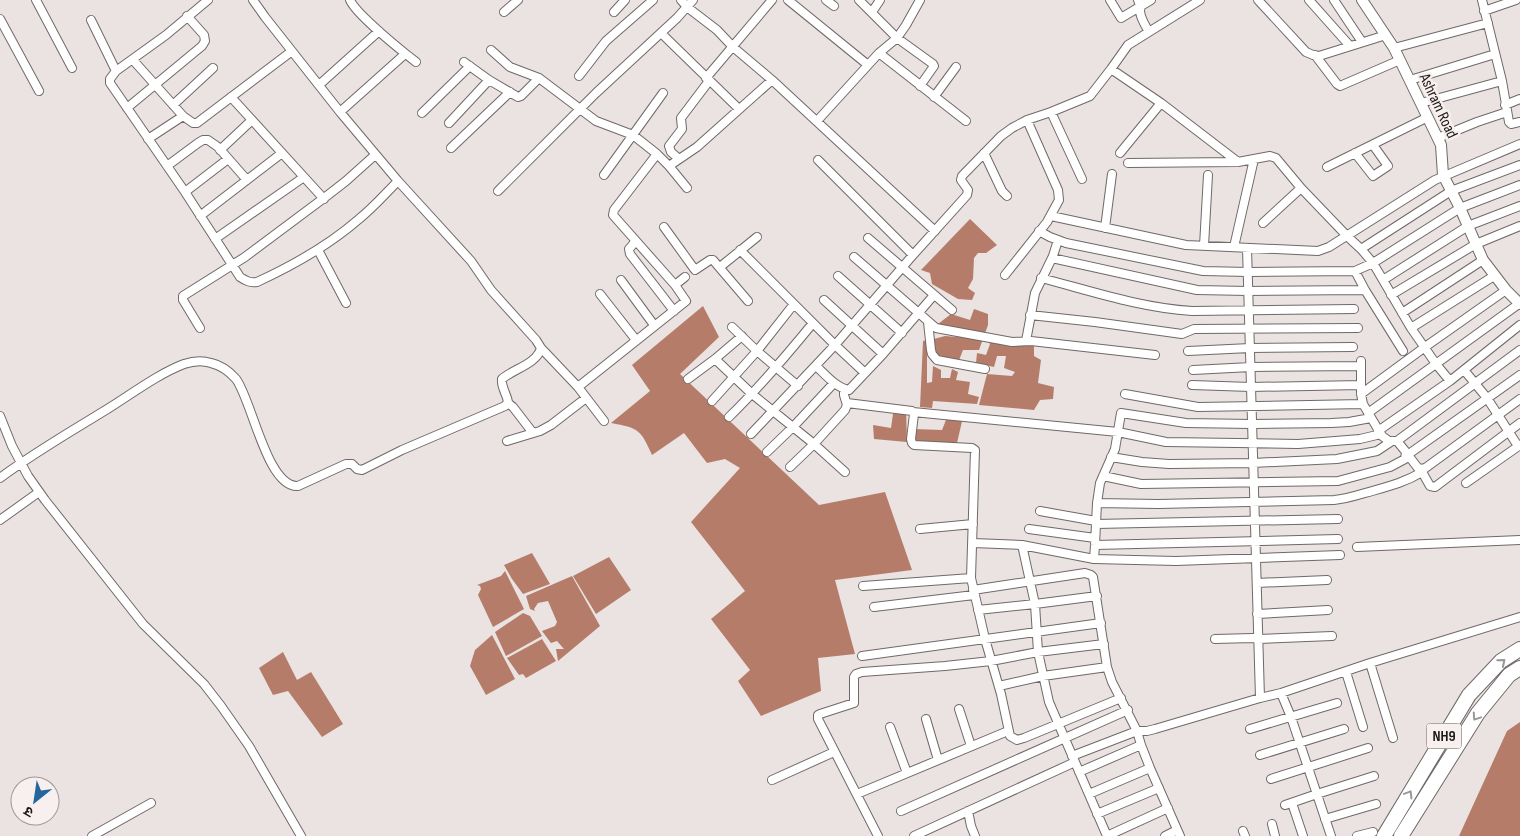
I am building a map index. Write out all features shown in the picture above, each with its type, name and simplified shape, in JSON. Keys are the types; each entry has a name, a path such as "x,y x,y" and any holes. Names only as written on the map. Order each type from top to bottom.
{"highway":[{"name":"NH9","path":"1378,834 1469,695 1501,661 1520,649"},
{"name":"NH9","path":"1401,836 1478,714 1510,675 1520,668"}],"street":[{"path":"36,0 72,68"},
{"path":"208,0 133,60 116,71 110,83 185,192 240,277 245,281 257,282 318,250 360,219 398,182"},
{"path":"253,0 340,112 398,182 471,260 491,290 541,348 578,387 604,421"},
{"path":"350,0 380,31 416,62"},
{"path":"504,0 507,10 518,0"},
{"path":"614,12 625,0"},
{"path":"578,76 606,41 653,0"},
{"path":"681,0 772,80 935,231"},
{"path":"498,191 693,0"},
{"path":"678,159 671,152 669,146 682,129 681,118 733,47 772,0"},
{"path":"788,0 868,65"},
{"path":"826,0 834,6"},
{"path":"859,0 897,38 933,65 920,86"},
{"path":"872,12 880,0"},
{"path":"817,121 879,53 897,38 920,0"},
{"path":"1110,0 1121,18 1139,3 1151,0"},
{"path":"1258,0 1306,52 1315,55 1320,56 1386,35"},
{"path":"1309,0 1350,46"},
{"path":"1334,0 1362,42"},
{"name":"Ashram Road","path":"1362,0 1394,48 1438,138 1441,145 1443,175 1483,260 1506,290 1520,303"},
{"path":"1482,0 1502,80 1510,123 1520,122"},
{"path":"1484,11 1516,0"},
{"path":"751,434 798,386 967,195 968,191 961,182 962,178 984,153 1007,131 1027,120 1090,96 1128,45 1197,1"},
{"path":"1139,3 1140,13 1149,32"},
{"path":"127,108 202,46 205,41 204,35 187,16"},
{"path":"0,19 39,92"},
{"path":"91,20 116,71"},
{"path":"1394,48 1488,23"},
{"path":"319,85 380,31"},
{"path":"661,33 739,108"},
{"path":"491,50 510,67 539,78 596,121 633,135 657,154 687,188"},
{"path":"133,60 183,116 197,123 292,51"},
{"path":"879,53 966,121"},
{"path":"340,112 405,54"},
{"path":"1410,80 1495,54"},
{"path":"1315,55 1340,86 1400,60"},
{"path":"422,113 467,64 489,80 520,97 539,78"},
{"path":"173,105 213,68"},
{"path":"934,97 956,68"},
{"path":"1111,69 1161,103 1238,162"},
{"path":"449,123 489,80"},
{"path":"669,166 697,147 772,80"},
{"path":"1421,103 1502,80"},
{"path":"451,148 510,92"},
{"path":"604,174 662,93"},
{"path":"231,97 324,199"},
{"path":"1438,138 1477,122 1520,99"},
{"path":"1120,153 1161,103"},
{"path":"1051,112 1082,179"},
{"path":"148,139 183,116"},
{"path":"1327,167 1428,117"},
{"path":"220,150 252,120"},
{"path":"1005,275 1051,216 1059,197 1058,190 1027,120"},
{"path":"167,166 204,140 208,140 220,150 246,180"},
{"path":"1051,216 1186,245 1318,251 1329,247 1443,175 1520,144"},
{"path":"1355,153 1373,176 1388,166 1373,145"},
{"path":"200,216 282,152"},
{"path":"984,153 1002,191 1007,196"},
{"path":"200,328 183,300 183,296 232,266 324,199 375,154"},
{"path":"578,387 686,301 675,285 615,218 613,213 657,154"},
{"path":"1128,163 1238,162 1270,156 1276,158 1301,188 1361,248 1373,263 1411,328 1426,346 1436,364 1450,380"},
{"path":"185,192 228,159"},
{"path":"1234,247 1254,159"},
{"path":"818,160 913,254"},
{"path":"1361,248 1451,191 1520,165"},
{"path":"1105,228 1112,174"},
{"path":"1204,246 1208,175"},
{"path":"215,240 304,176"},
{"path":"1039,231 1058,240 1204,270 1248,272 1355,271 1373,263 1460,208 1520,185"},
{"path":"1263,223 1301,188"},
{"path":"1383,280 1468,226 1520,206"},
{"path":"1391,295 1476,244 1520,226"},
{"path":"664,227 695,270 712,260 715,261 748,301"},
{"path":"720,267 757,237"},
{"path":"868,238 952,310"},
{"path":"1026,341 1035,293 1052,258 1058,240"},
{"path":"636,241 629,249 630,254 674,311"},
{"path":"1247,248 1260,698"},
{"path":"318,250 346,303"},
{"path":"740,250 865,373"},
{"path":"854,257 936,328 1012,342 1026,341 1155,355"},
{"path":"1052,258 1186,288 1210,291 1365,290"},
{"path":"1402,313 1483,260"},
{"path":"1355,271 1403,351"},
{"path":"838,276 902,333"},
{"path":"1411,328 1494,276"},
{"path":"675,285 685,277"},
{"path":"1042,278 1122,299 1176,310 1354,308"},
{"path":"621,280 654,325"},
{"path":"1361,394 1506,290"},
{"path":"600,294 636,340"},
{"path":"816,366 844,390 850,389 934,295"},
{"path":"824,300 883,354"},
{"path":"1094,559 1100,483 1115,449 1120,414 1122,412 1186,423 1348,422 1369,416 1520,303"},
{"path":"712,401 757,351 794,304"},
{"path":"1030,315 1182,334 1194,330 1249,328 1358,328"},
{"path":"928,322 932,354 936,360 985,369"},
{"path":"729,417 776,368 813,323"},
{"path":"847,404 1118,432 1166,442 1253,444 1360,439 1379,432 1464,370 1520,325"},
{"path":"732,327 798,386"},
{"path":"688,379 742,336"},
{"path":"533,433 508,403 502,379 537,356 541,348"},
{"path":"1188,350 1353,348"},
{"path":"1111,457 1170,464 1253,463 1337,459 1377,451 1475,384 1520,350"},
{"path":"715,359 752,394 814,444 845,472"},
{"path":"0,478 21,462 147,384 174,368 191,362 201,361 220,366 236,380 272,464 284,481 295,486 346,464 352,464 357,469 362,470 508,403"},
{"path":"1192,370 1361,364 1361,394 1363,404 1369,416 1386,439 1394,441 1406,451 1407,456 1422,471 1430,486 1435,486 1520,422"},
{"path":"1464,370 1487,398 1519,445 1466,483"},
{"path":"1103,476 1141,484 1338,480 1390,467 1403,461 1407,456 1520,375"},
{"path":"767,452 834,383"},
{"path":"1192,385 1251,387 1361,385"},
{"path":"790,467 844,412 847,404 844,390"},
{"path":"1125,394 1198,407 1363,404"},
{"path":"507,442 551,425 586,398"},
{"path":"1097,503 1158,504 1342,499 1401,483 1422,471 1520,399"},
{"path":"913,412 911,439 914,445 972,448 975,450 971,578 1010,736 1017,740 1024,738 1121,698"},
{"path":"0,416 3,432 39,492 143,624 204,684 221,706 249,746 300,836"},
{"path":"0,520 39,492"},
{"path":"1040,511 1096,523 1338,519"},
{"path":"920,529 973,524"},
{"path":"1029,528 1096,542 1338,539"},
{"path":"1357,547 1520,540"},
{"path":"973,543 1022,544 1094,559 1176,561 1340,555"},
{"path":"1022,544 1035,604 1038,652 1049,702 1106,835"},
{"path":"874,607 974,592 1030,580 1088,573 1093,577 1112,682 1128,710 1150,768 1179,833 1165,836"},
{"path":"863,586 971,578"},
{"path":"1256,583 1327,580"},
{"path":"978,610 1097,596"},
{"path":"1257,614 1328,610"},
{"path":"914,836 1073,759 1137,731 1155,729 1280,693 1520,617"},
{"path":"862,656 1101,623"},
{"path":"1214,639 1253,638 1258,640 1332,636"},
{"path":"878,836 818,721 818,716 854,703 854,677 858,673 991,661 1038,652 1104,644"},
{"path":"1370,663 1393,738"},
{"path":"999,686 1042,676 1108,667"},
{"path":"1346,672 1363,727"},
{"path":"1280,693 1291,717 1331,836"},
{"path":"1250,729 1337,703"},
{"path":"959,708 971,746"},
{"path":"901,811 1128,710"},
{"path":"926,720 938,760"},
{"path":"890,727 907,773"},
{"path":"857,794 1008,730"},
{"path":"1260,755 1344,730"},
{"path":"1079,772 1141,745"},
{"path":"1271,779 1368,748"},
{"path":"772,780 834,752"},
{"path":"1089,794 1150,768"},
{"path":"1303,836 1289,804 1374,776"},
{"path":"1097,814 1159,788"},
{"path":"92,836 151,803"},
{"path":"1325,819 1376,804"},
{"path":"1096,836 1106,835 1168,808"},
{"path":"968,811 970,826 975,836"},
{"path":"1272,824 1276,836"},
{"path":"1357,836 1378,834"}],"shaded area":[{"path":"970,219 997,245 986,253 978,253 974,258 973,279 968,288 975,293 972,300 958,299 932,284 930,273 921,270"},
{"path":"703,306 719,337 680,374 819,505 885,492 912,570 835,580 855,654 818,658 821,691 761,716 738,681 750,670 711,619 745,591 691,522 740,468 725,459 707,463 684,433 652,455 642,435 628,427 611,423 650,391 632,365"},
{"path":"974,309 988,314 988,325 979,350 963,350 958,363 936,357 934,339 945,336 970,338 972,333 938,324 951,314 970,320"},
{"path":"986,336 1034,345 1034,356 1041,360 1038,383 1054,387 1053,399 1040,400 1034,410 979,405 987,374 1012,376 1015,372 1004,368 1006,356 997,356 994,367 976,363 977,353 986,355 990,344"},
{"path":"927,340 927,383 932,382 933,366 941,370 941,378 950,378 952,369 958,372 956,380 970,382 968,394 979,397 977,404 933,401 932,408 920,407 923,341"},
{"path":"906,409 907,442 874,439 873,425 891,428 893,414"},
{"path":"948,415 963,417 957,443 914,446 914,429 942,430"},
{"path":"532,553 550,584 523,594 504,565"},
{"path":"609,557 631,590 596,614 573,576"},
{"path":"505,571 524,609 493,627 478,595 481,589 477,585 501,576"},
{"path":"572,576 600,626 558,661 556,649 564,649 557,641 551,643 542,631 555,626 557,622 548,601 538,603 534,609 535,611 530,609 526,596"},
{"path":"523,613 530,616 542,636 506,656 495,632"},
{"path":"492,635 515,679 486,695 470,666 475,650"},
{"path":"542,639 556,661 526,678 523,674 519,675 507,658"},
{"path":"283,652 297,680 311,672 343,724 322,737 288,691 273,695 259,668"},
{"path":"1520,722 1520,836 1459,836 1507,731"}]}
